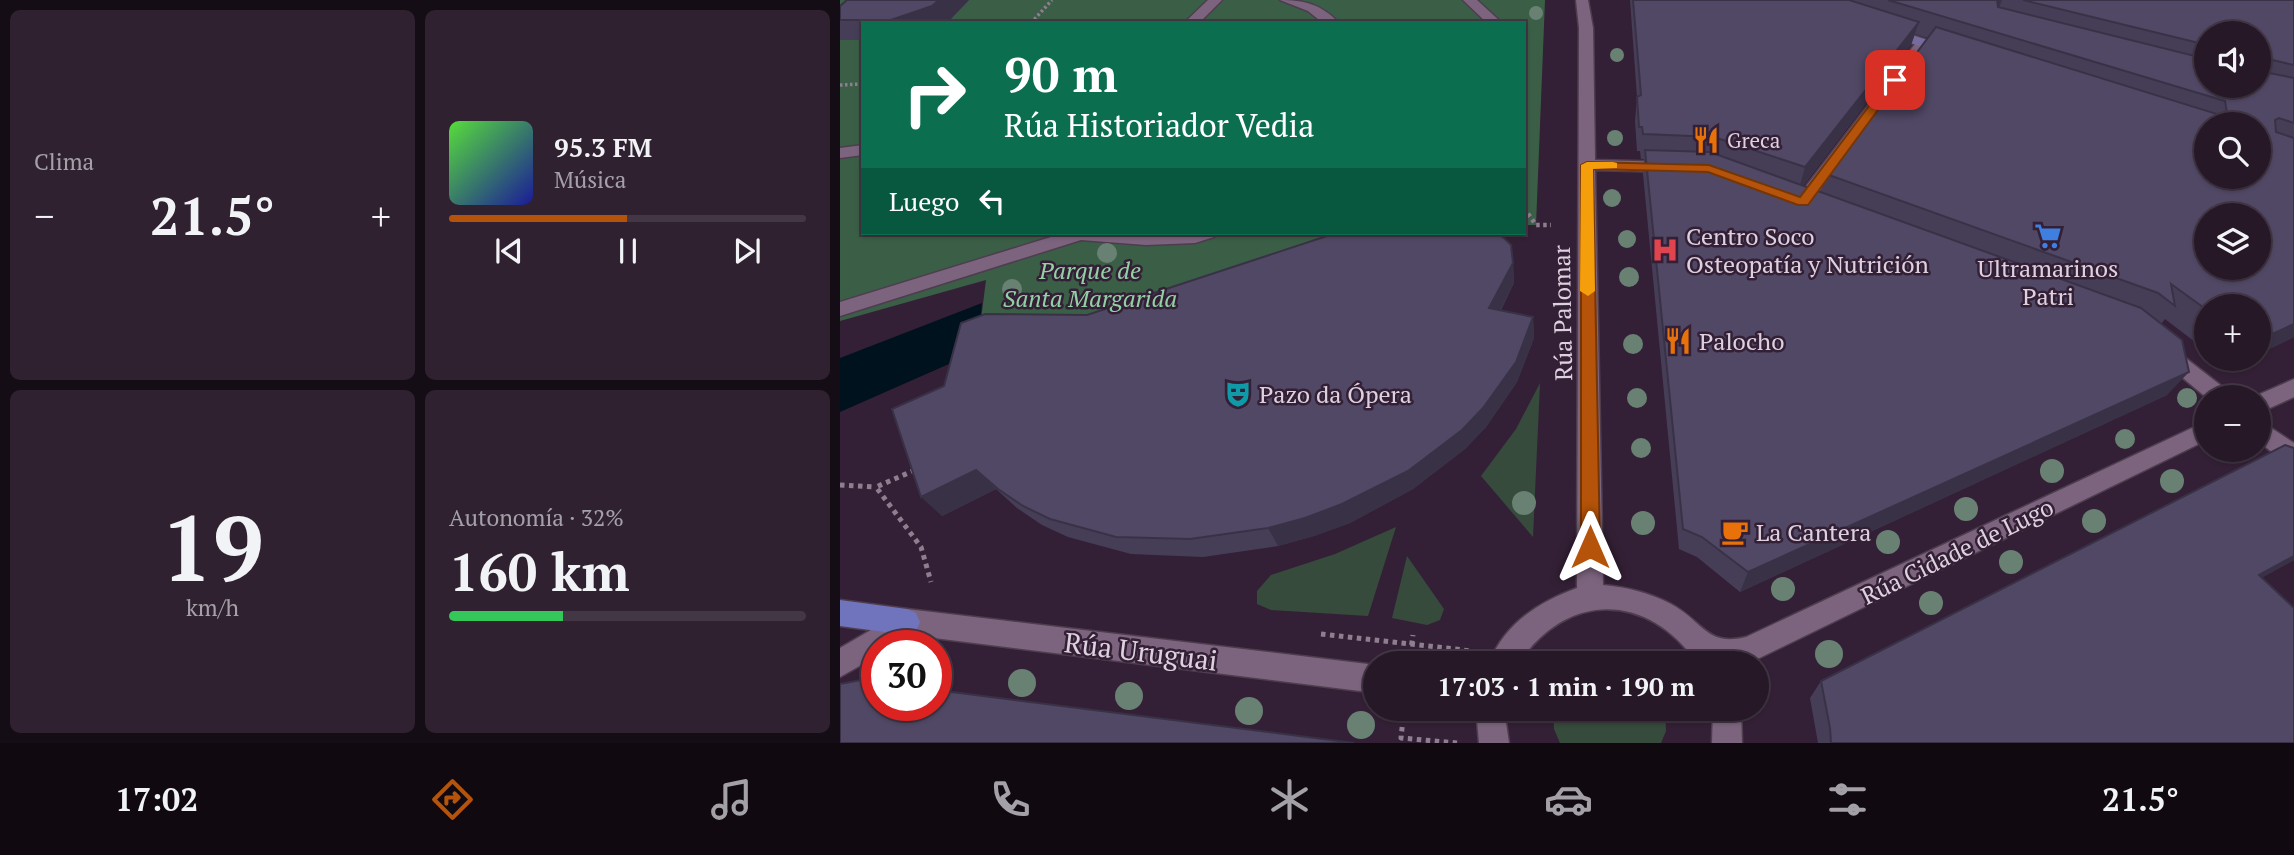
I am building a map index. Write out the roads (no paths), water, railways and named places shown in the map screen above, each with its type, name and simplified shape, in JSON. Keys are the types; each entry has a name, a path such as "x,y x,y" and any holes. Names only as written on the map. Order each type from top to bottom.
{"main road":[{"path":"840,613 907,622"}],"street":[{"path":"1193,21 1216,0"},
{"path":"1286,0 1314,8 1330,21"},
{"path":"1469,0 1493,21"},
{"name":"Rúa Palomar","path":"1582,0 1586,28 1590,599"},
{"name":"Rúa Palomar","path":"1586,28 1596,0"},
{"path":"1873,26 1961,55"},
{"path":"1803,202 1923,43"},
{"path":"840,153 861,150"},
{"path":"1587,165 1696,168"},
{"path":"840,309 1072,235"},
{"path":"1101,235 1146,239 1202,235"},
{"path":"2151,341 2205,385"},
{"path":"2271,398 2294,387"},
{"name":"Rúa Cidade de Lugo","path":"1745,651 2194,436"},
{"path":"2271,438 2294,456"},
{"path":"1511,651 1542,617 1557,608 1590,599 1611,597 1652,607 1689,631 1704,651"},
{"path":"840,663 907,622"},
{"name":"Rúa Uruguai","path":"907,622 1363,677"},
{"path":"1491,721 1494,743"},
{"path":"1727,721 1727,743"}],"water":[{"path":"982,303 978,344 949,364 840,412 840,358"}],"place":[{"name":"Greca","path":"1706,140"},
{"name":"Ultramarinos Patri","path":"2048,236"},
{"name":"Centro Soco Osteopatía y Nutrición","path":"1665,250"},
{"name":"Palocho","path":"1678,341"},
{"name":"Pazo da Ópera","path":"1238,394"},
{"name":"La Cantera","path":"1735,532"}],"park label":[{"name":"Parque de Santa Margarida","path":"1090,284"}]}
